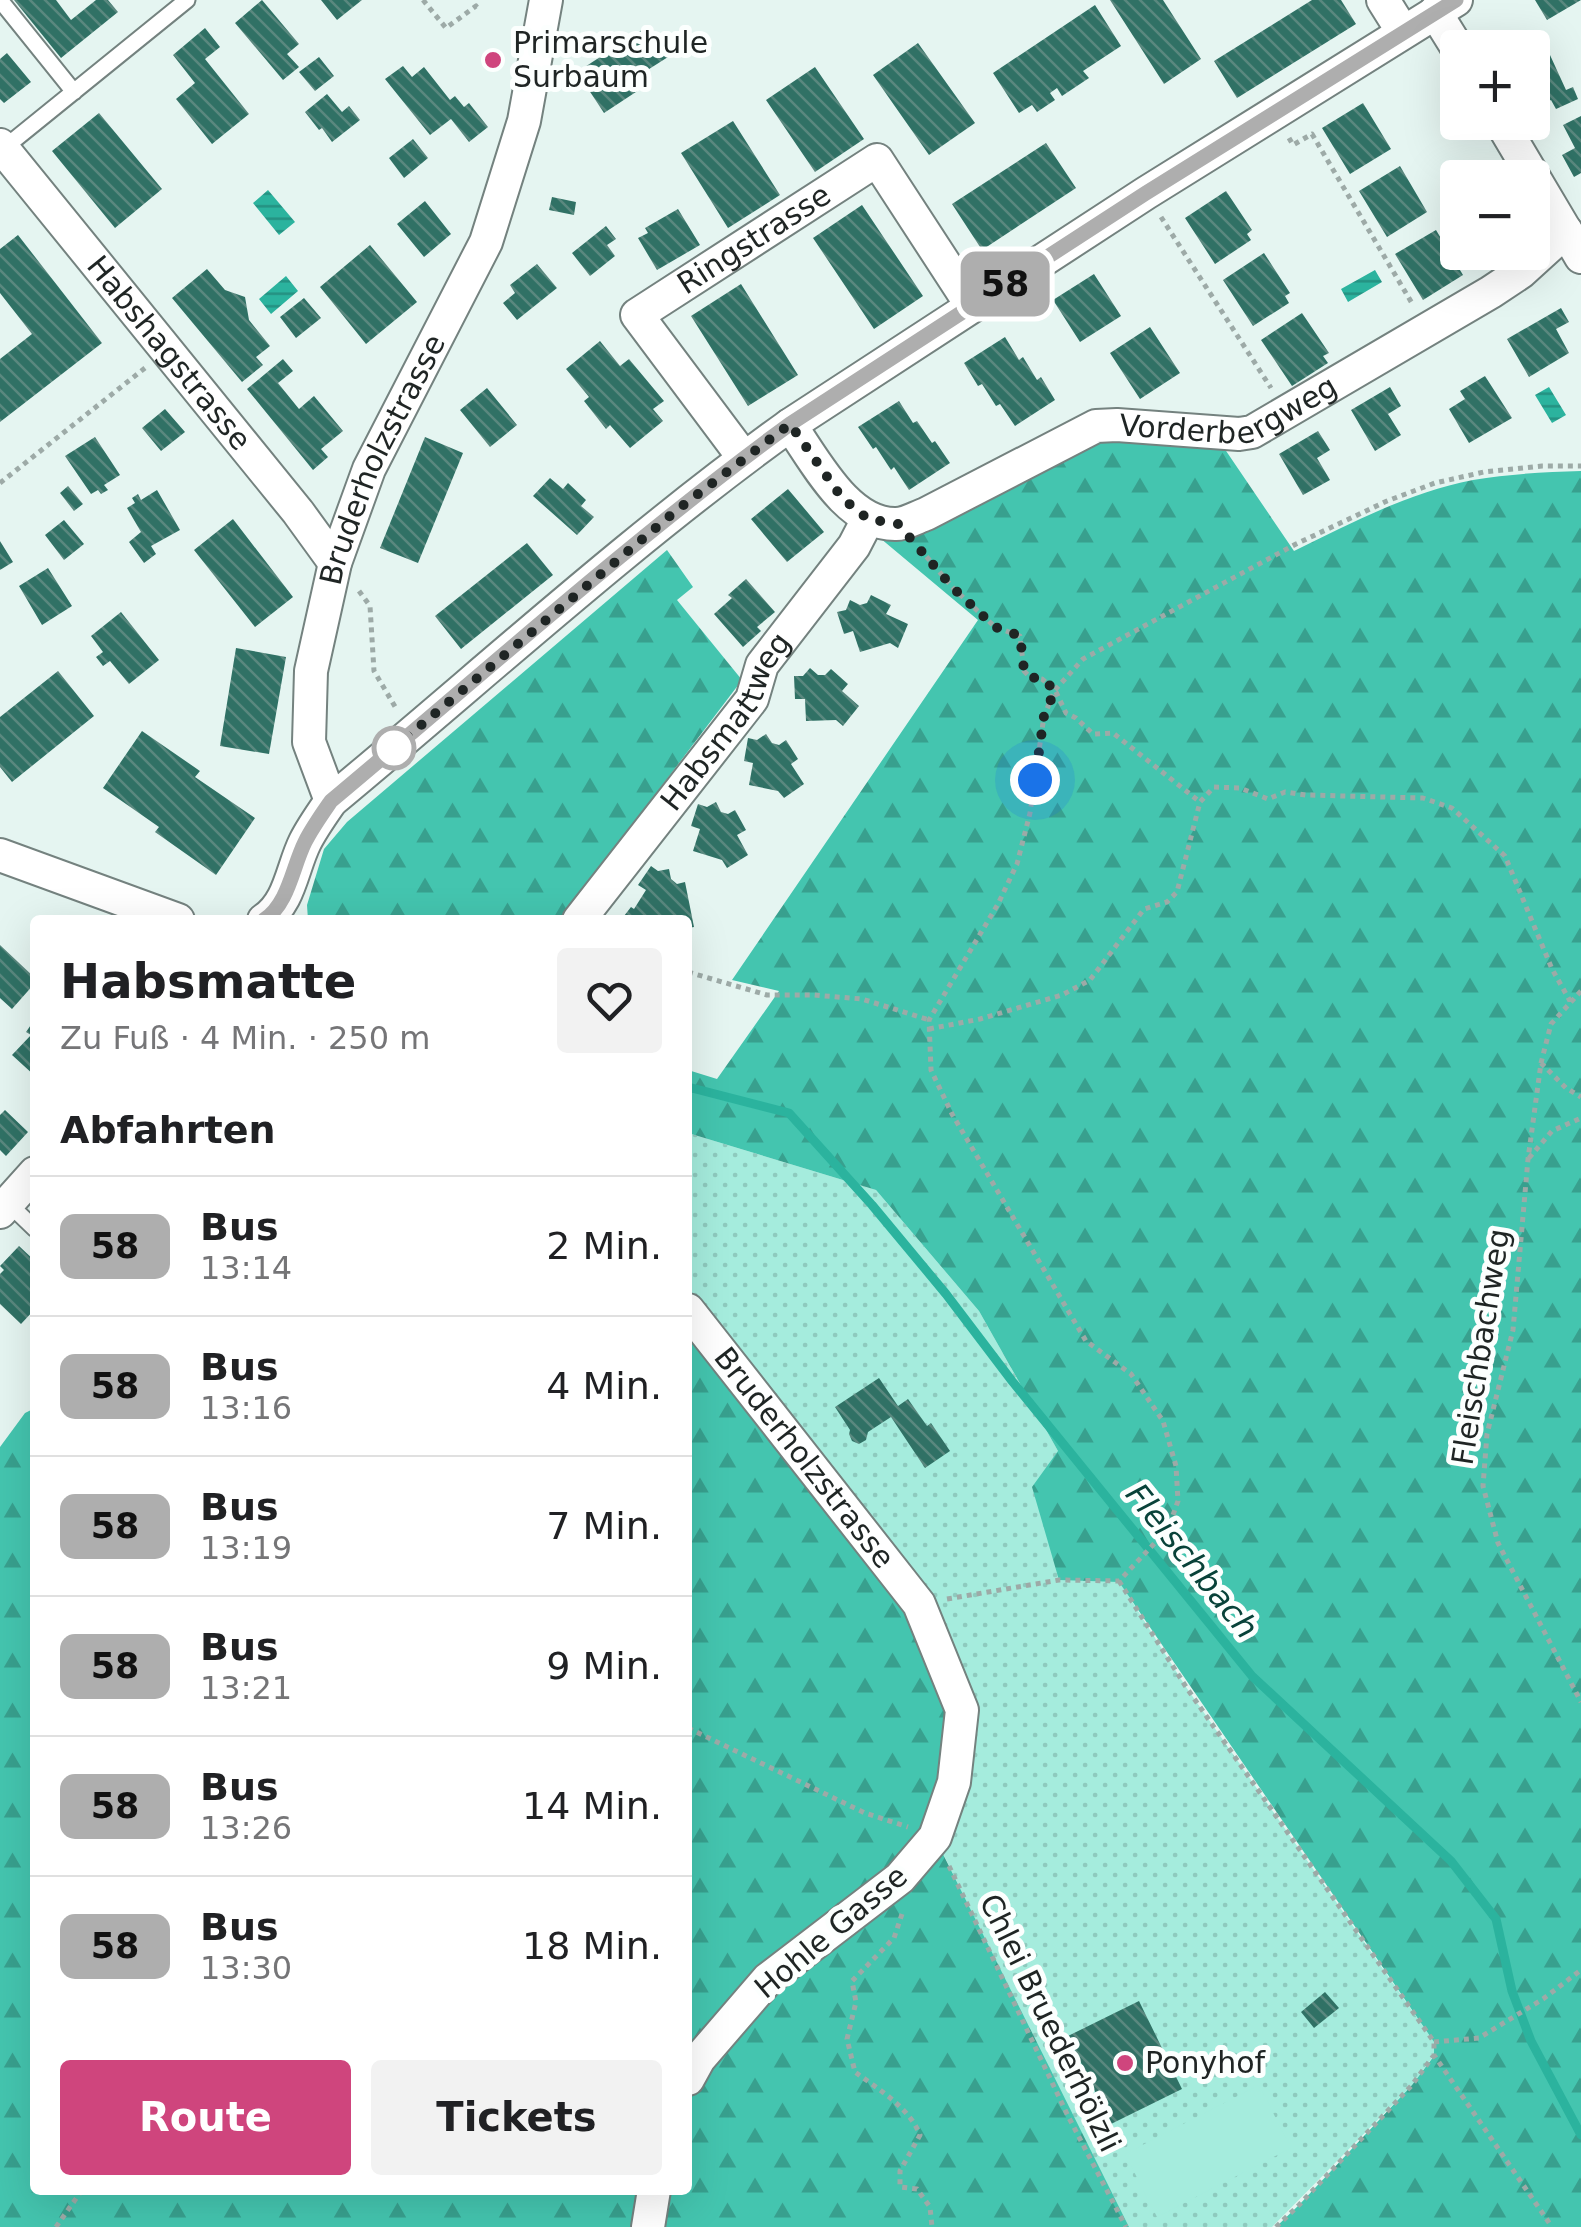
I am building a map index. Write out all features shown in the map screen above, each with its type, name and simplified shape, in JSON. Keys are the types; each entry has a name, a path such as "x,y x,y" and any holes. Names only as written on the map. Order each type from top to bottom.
{"street":[{"name":"Bruderholzstrasse","path":"331,801 309,742 311,671 335,563 369,469 486,242 524,121 546,0"},
{"path":"1383,0 1403,32"},
{"path":"274,915 304,844 331,801 744,458 790,424 1146,193 1446,6"},
{"path":"1512,140 1573,244"},
{"name":"Habshagstrasse","path":"2,147 335,563"},
{"name":"Ringstrasse","path":"744,458 636,315 877,160 972,306"},
{"name":"Vorderbergweg","path":"883,522 926,514 1096,426 1252,432 1573,244"},
{"path":"790,424 842,498 883,522"},
{"name":"Habsmattweg","path":"583,915 752,699 762,665 854,546 883,522"},
{"path":"0,855 164,915"},
{"path":"4,1207 30,1178"},
{"name":"Bruderholzstrasse","path":"692,1315 919,1604"},
{"name":"Hohle Gasse","path":"692,2071 768,1979 900,1878 935,1838 954,1782 962,1710 919,1604"},
{"path":"648,2227 653,2195"}],"lane":[{"path":"0,0 74,92"},
{"path":"2,147 187,0"},
{"path":"4,1207 30,1225"}],"path":[{"path":"423,0 446,28 476,6 480,12"},
{"path":"1274,113 1293,145 1312,134 1427,330"},
{"path":"1146,193 1286,412"},
{"path":"0,483 167,350"},
{"path":"919,1604 1060,1580 1119,1581 1168,1529 1178,1501 1176,1466 1163,1421 1130,1374 1086,1341 952,1114 931,1070 929,1020 998,904 1017,864 1030,813 1044,716 1055,690 1083,660 1296,544 1387,501 1435,483 1484,472 1581,466"},
{"path":"883,522 995,627 1020,636 1024,670 1055,690 1066,713 1093,734 1113,733 1200,802"},
{"path":"335,563 370,606 374,671 411,734"},
{"path":"929,1030 1046,1000 1090,980 1144,909 1167,902 1177,892 1200,802 1214,787 1240,788 1268,799 1285,792 1423,798 1452,808 1505,856 1552,969 1570,1001"},
{"path":"692,973 767,995 862,999 929,1020"},
{"name":"Fleischbachweg","path":"1581,991 1551,1024 1541,1063 1513,1330 1487,1434 1482,1486 1498,1543 1581,1702"},
{"path":"1541,1063 1566,1088 1581,1096"},
{"path":"1528,1160 1552,1131 1581,1118"},
{"path":"1119,1581 1186,1687 1434,2042 1434,2056 1552,2227"},
{"path":"692,1730 864,1813 935,1838"},
{"name":"Chlei Bruederhölzli","path":"935,1838 1068,2116 1126,2227"},
{"path":"900,1878 905,1903 894,1938 852,1982 856,2002 848,2039 855,2072 914,2121 920,2135 900,2171 900,2187 918,2190 930,2207 932,2227"},
{"path":"1434,2042 1478,2038 1543,1999 1581,1970"},
{"path":"1276,2227 1412,2085 1434,2056"},
{"path":"56,2227 78,2195"}],"shaded area":[{"path":"268,190 295,222 279,235 253,203"},
{"path":"1375,270 1382,282 1348,302 1341,289"},
{"path":"286,276 298,291 271,314 259,299"},
{"path":"1549,387 1566,415 1552,423 1535,395"},
{"path":"692,1134 876,1190 979,1311 1058,1451 1119,1581 1186,1687 1434,2042 1434,2055 1412,2085 1272,2227 1126,2227 935,1837 692,1319"},
{"path":"1259,2085 1291,2148 1157,2217 1125,2154"}],"green space":[{"path":"1108,435 1220,442 1294,551 1381,510 1450,485 1500,476 1581,471 1581,2227 1276,2227 1412,2085 1434,2056 1434,2042 1119,1582 1059,1580 1032,1487 1058,1451 979,1311 876,1190 692,1134 692,1071 717,1079 779,991 732,980 978,620 880,538 930,525"},
{"path":"667,550 693,587 677,600 742,680 564,915 308,915 307,905 324,849 347,822"},
{"path":"692,1315 919,1604 962,1710 935,1838 1129,2227 0,2227 0,1447 30,1410 30,2195 692,2195"}],"building":[{"path":"14,0 56,0 71,20 96,0 108,0 118,12 61,58"},
{"path":"262,0 299,44 287,54 299,67 283,80 235,23"},
{"path":"321,0 362,0 337,20"},
{"path":"1110,0 1163,0 1201,59 1164,84"},
{"path":"1312,0 1341,0 1356,24 1237,98 1214,61"},
{"path":"1535,0 1581,0 1547,20"},
{"path":"1095,5 1121,46 1083,71 1089,78 1062,96 1057,88 1050,93 1055,100 1037,112 1032,105 1019,113 993,73"},
{"path":"648,26 668,57 635,78 642,88 604,113 577,72"},
{"path":"205,28 220,47 205,59 249,114 212,144 176,99 195,83 173,55"},
{"path":"918,43 975,123 929,155 873,75"},
{"path":"7,53 31,82 4,103 0,99 0,59"},
{"path":"1550,55 1566,90 1573,87 1578,99 1556,109 1551,100"},
{"path":"319,57 334,76 315,91 299,72"},
{"path":"403,66 412,77 424,67 450,100 455,96 464,107 469,103 488,127 469,142 451,119 430,135 385,79"},
{"path":"815,67 864,139 815,172 766,100"},
{"path":"327,94 342,112 349,106 360,120 332,142 305,112"},
{"path":"1363,103 1391,149 1350,174 1322,128"},
{"path":"99,113 162,189 115,228 52,151"},
{"path":"1581,116 1581,173 1574,177 1562,155 1575,148 1563,125"},
{"path":"733,121 780,195 728,228 681,153"},
{"path":"413,139 428,158 404,178 389,158"},
{"path":"1046,143 1076,188 982,250 952,204"},
{"path":"1400,166 1427,212 1387,237 1359,191"},
{"path":"1226,191 1252,230 1247,234 1251,240 1215,264 1185,218"},
{"path":"552,197 576,202 574,215 549,210"},
{"path":"425,201 451,234 424,257 397,224"},
{"path":"862,205 923,296 874,329 813,238"},
{"path":"678,209 700,245 657,270 638,238 648,233 645,228"},
{"path":"606,226 616,239 607,245 615,256 590,276 572,253"},
{"path":"1436,230 1440,237 1440,270 1460,270 1463,275 1423,300 1395,254"},
{"path":"18,235 102,343 0,422 0,359 32,334 0,293 0,249"},
{"path":"370,245 417,302 366,344 320,287"},
{"path":"1264,253 1290,293 1285,296 1289,303 1253,326 1223,280"},
{"path":"537,264 557,288 517,320 503,303 515,293 510,285"},
{"path":"207,269 225,290 245,297 249,320 270,346 256,357 263,365 242,382 172,298"},
{"path":"1094,274 1121,316 1080,342 1053,300"},
{"path":"741,284 798,375 748,406 691,316"},
{"path":"304,298 321,318 296,338 280,317"},
{"path":"1561,308 1569,322 1556,329 1569,353 1529,377 1507,339"},
{"path":"1302,313 1329,353 1323,356 1328,363 1292,386 1261,340"},
{"path":"1150,327 1180,373 1140,399 1110,353"},
{"path":"1005,337 1037,380 1041,377 1055,400 1015,426 982,384 978,386 964,363"},
{"path":"600,341 620,366 629,359 664,401 653,409 663,421 630,448 610,425 606,429 584,401 589,397 566,369"},
{"path":"283,359 293,371 278,383 299,409 314,396 343,431 321,449 328,457 313,470 247,389"},
{"path":"1485,376 1512,418 1469,443 1449,409 1465,399 1460,391"},
{"path":"1390,387 1401,406 1388,414 1401,435 1375,451 1351,410"},
{"path":"487,388 517,425 490,447 460,410"},
{"path":"899,401 913,423 917,421 950,463 909,490 858,427"},
{"path":"165,409 185,432 161,451 142,428"},
{"path":"1318,431 1330,450 1317,458 1330,480 1303,495 1279,454"},
{"path":"95,437 120,475 104,485 108,490 101,494 98,490 91,494 65,456"},
{"path":"425,437 463,453 418,563 380,548"},
{"path":"550,478 563,489 568,483 586,500 581,506 594,517 577,535 533,496"},
{"path":"68,486 83,504 74,511 60,493"},
{"path":"788,489 824,532 787,562 751,519"},
{"path":"157,490 180,530 151,546 156,554 144,563 129,542 141,532 127,508 135,503 132,498 138,494 141,500"},
{"path":"233,519 293,597 255,627 194,550"},
{"path":"64,520 84,544 64,560 45,535"},
{"path":"0,541 13,562 0,570"},
{"path":"527,543 553,575 461,649 435,616"},
{"path":"48,568 72,606 42,625 19,586"},
{"path":"746,579 775,612 757,627 761,631 743,647 714,614"},
{"path":"871,595 891,605 886,614 908,624 898,648 890,643 860,652 853,631 844,634 837,612 846,610 850,600 860,605 867,603"},
{"path":"121,612 159,660 129,684 110,661 103,666 96,657 103,652 91,636"},
{"path":"236,648 286,657 269,754 220,746"},
{"path":"810,668 818,675 831,669 848,684 842,691 859,706 843,726 836,720 806,721 805,699 795,699 794,676 803,676"},
{"path":"58,671 94,716 12,782 0,767 0,717"},
{"path":"142,731 200,771 195,777 255,818 216,875 155,832 159,827 103,788"},
{"path":"766,734 772,743 779,745 786,740 798,759 791,764 804,784 784,798 778,791 749,785 753,763 744,761 748,738 757,740"},
{"path":"716,802 721,812 735,810 746,830 737,835 748,855 727,868 722,860 693,851 700,829 691,826 698,804 707,807"},
{"path":"651,866 658,871 669,869 677,884 685,882 692,915 625,915 631,907 634,909 646,890 638,885"},
{"path":"0,945 30,973 30,989 12,1009 0,998"},
{"path":"30,1036 30,1071 12,1055"},
{"path":"5,1110 28,1132 6,1156 0,1150 0,1115"},
{"path":"19,1246 30,1256 30,1314 21,1324 0,1304 0,1274 4,1270 0,1266"},
{"path":"879,1378 898,1406 908,1399 950,1451 925,1468 891,1417 868,1432 866,1440 859,1444 852,1441 850,1430 835,1407"},
{"path":"1325,1992 1339,2008 1314,2028 1301,2012"},
{"name":"Ponyhof","path":"1139,2001 1182,2089 1111,2124 1068,2036"}],"waterway":[{"name":"Fleischbach","path":"692,1088 789,1113 946,1294 1252,1676 1451,1861 1496,1919 1512,1991 1531,2041 1581,2135"}],"bus line":[{"name":"58","path":"271,915 289,885 304,844 331,801 744,458 790,424 1146,193 1456,0"}],"place":[{"name":"Primarschule Surbaum","path":"493,60"},
{"name":"Ponyhof","path":"1125,2063"}],"route":[{"path":"394,748 677,510 790,424 842,498 868,519 898,524 954,589 995,627 1020,636 1024,670 1055,690 1044,716 1035,780"}]}
